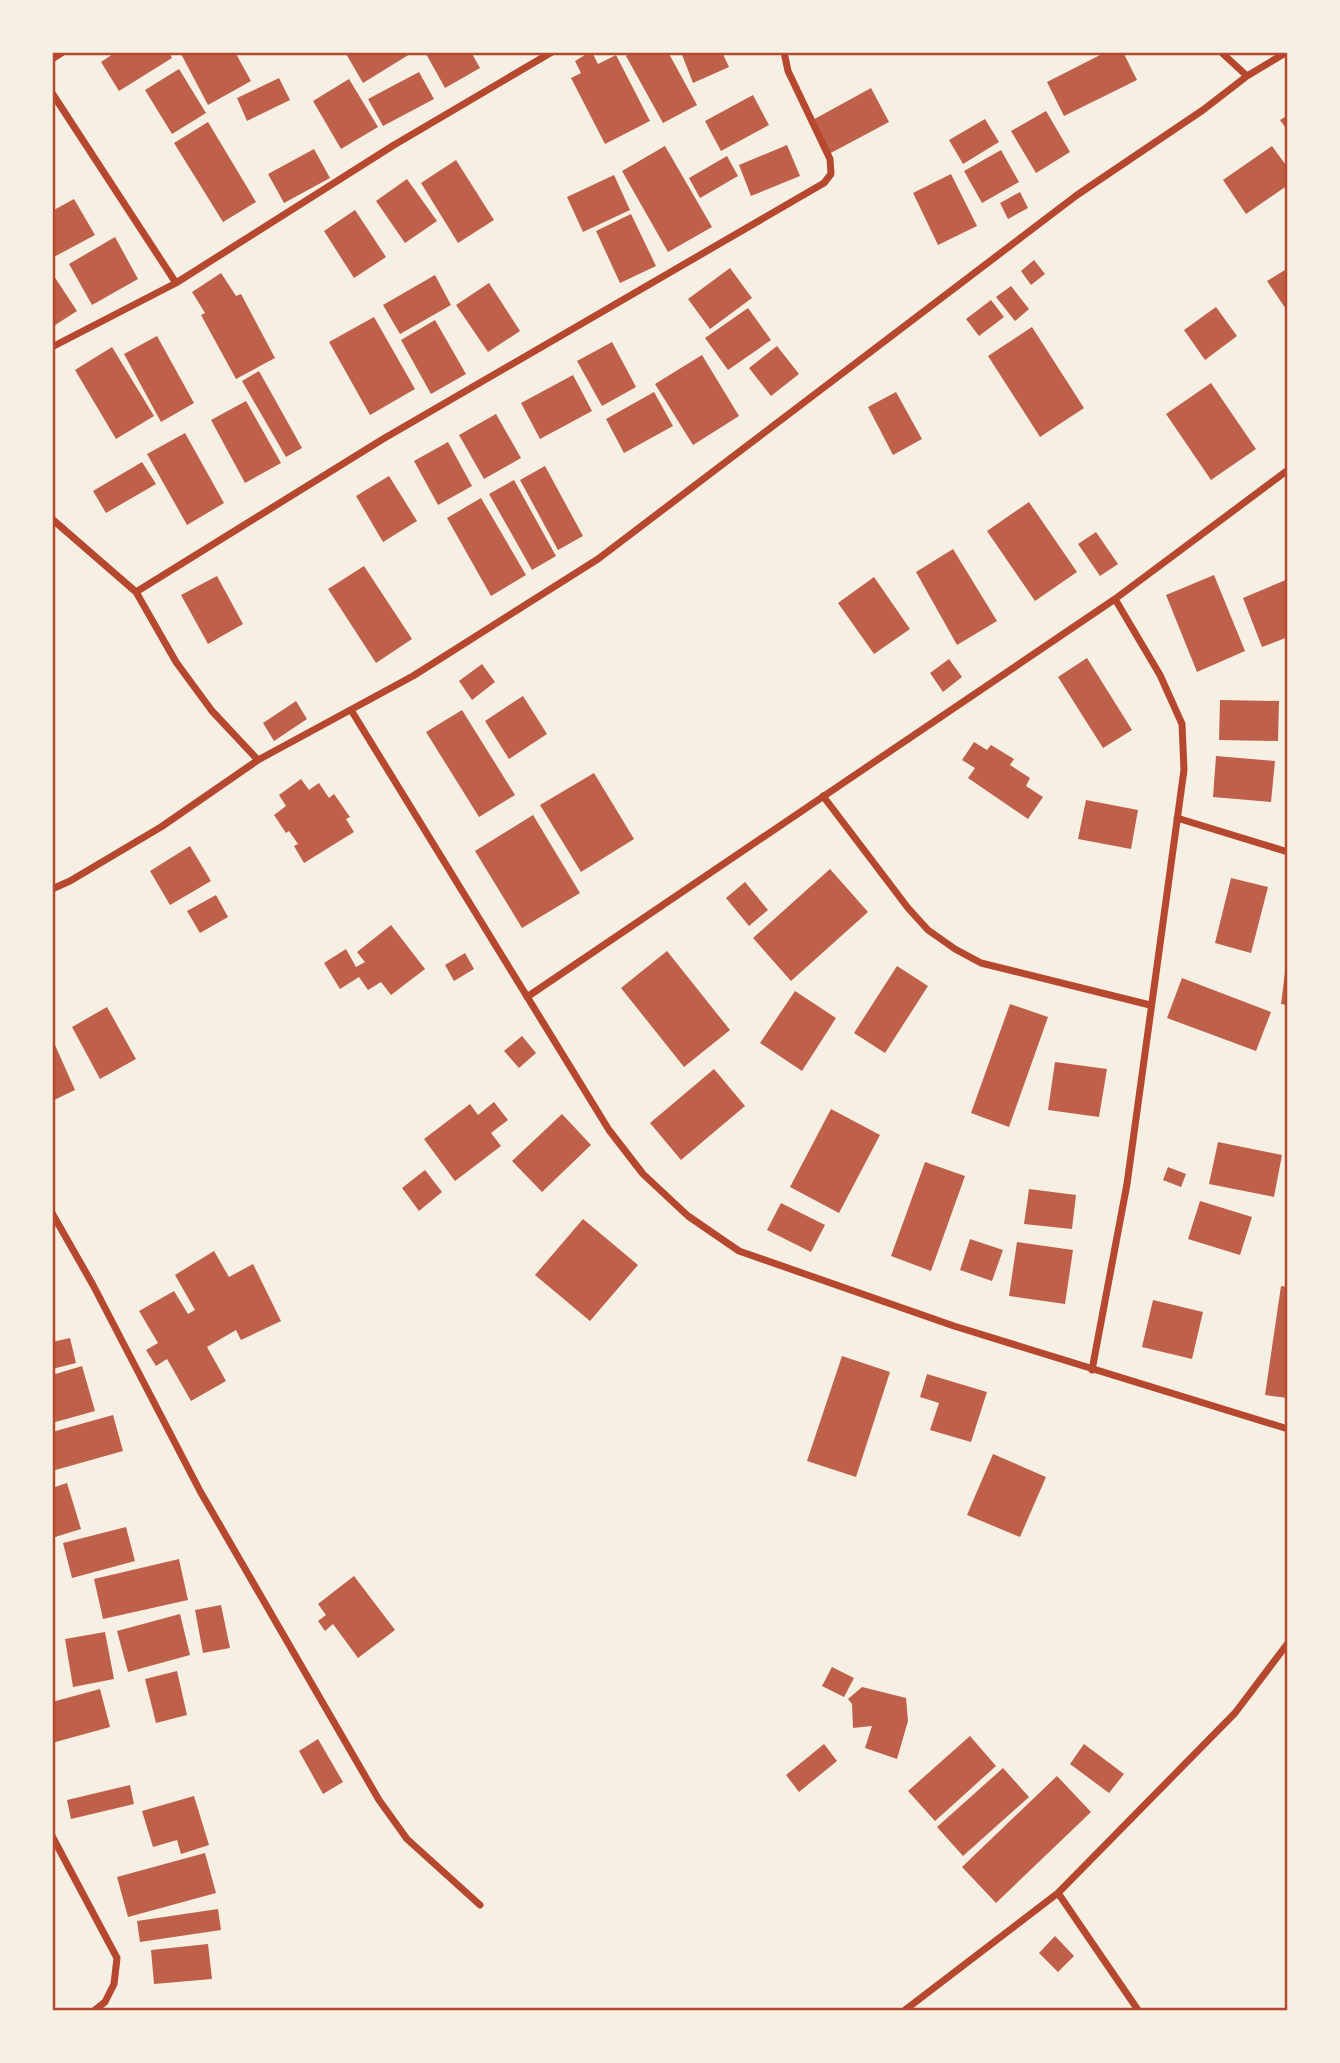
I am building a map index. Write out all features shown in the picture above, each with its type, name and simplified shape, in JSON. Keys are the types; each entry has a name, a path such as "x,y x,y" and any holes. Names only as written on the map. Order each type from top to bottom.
{"street":[{"path":"52,59 63,52"},
{"path":"52,348 176,283 394,145 552,52"},
{"path":"136,592 383,439 824,183 831,174 830,159 788,71 784,52"},
{"path":"1221,52 1247,76"},
{"path":"52,889 161,827 258,760 413,677 598,559 1077,195 1203,110 1247,76 1287,52"},
{"path":"52,93 176,283"},
{"path":"527,997 1115,599 1287,470"},
{"path":"52,519 136,592 176,662 212,711 258,760"},
{"path":"1092,1370 1127,1184 1184,770 1182,724 1160,675 1115,599"},
{"path":"351,710 609,1130 643,1174 688,1216 739,1251 954,1326 1287,1429"},
{"path":"823,796 908,908 928,930 955,949 981,963 1150,1005"},
{"path":"1177,818 1287,852"},
{"path":"52,1213 93,1285 200,1491 379,1800 407,1839 480,1905"},
{"path":"905,2011 1058,1892 1235,1713 1287,1643"},
{"path":"52,1836 117,1958 114,1984 105,2002 95,2011"},
{"path":"1058,1892 1138,2011"}],"building":[{"path":"116,52 169,52 172,58 119,91 101,62"},
{"path":"180,52 235,52 251,81 208,105"},
{"path":"345,52 409,52 410,54 363,83"},
{"path":"425,52 471,52 480,68 445,88"},
{"path":"590,52 598,64 616,55 650,121 605,144 571,78 581,73 575,61"},
{"path":"633,52 668,52 697,105 663,123 626,56"},
{"path":"681,52 722,52 729,67 693,83"},
{"path":"1106,52 1123,52 1137,80 1064,116 1047,82"},
{"path":"179,69 206,113 172,134 145,90"},
{"path":"419,72 434,99 383,126 368,99"},
{"path":"279,78 290,100 247,121 237,98"},
{"path":"349,79 378,127 341,149 313,101"},
{"path":"871,88 889,122 827,155 809,122"},
{"path":"753,95 769,125 721,151 705,121"},
{"path":"1046,111 1070,152 1036,173 1011,131"},
{"path":"1288,115 1288,131 1280,120"},
{"path":"985,119 999,142 963,164 949,140"},
{"path":"208,122 256,202 223,222 174,143"},
{"path":"787,145 800,176 751,196 739,165"},
{"path":"665,146 712,227 668,252 622,171"},
{"path":"1272,146 1288,168 1288,185 1246,214 1223,180"},
{"path":"314,149 330,178 284,203 268,174"},
{"path":"1001,150 1019,182 982,203 964,171"},
{"path":"727,156 738,176 700,198 689,178"},
{"path":"456,160 494,220 458,243 421,183"},
{"path":"951,174 977,226 938,245 913,193"},
{"path":"614,175 630,210 583,232 567,197"},
{"path":"407,179 437,221 405,243 376,201"},
{"path":"1020,192 1028,208 1008,219 1000,203"},
{"path":"74,199 95,235 52,258 52,211"},
{"path":"355,210 386,257 354,278 324,231"},
{"path":"631,214 656,266 620,283 596,231"},
{"path":"115,237 138,279 92,305 69,264"},
{"path":"1034,260 1045,274 1031,285 1021,271"},
{"path":"730,268 752,298 710,329 688,299"},
{"path":"1288,268 1288,312 1267,281"},
{"path":"52,273 77,311 52,327"},
{"path":"221,273 236,296 241,294 275,358 236,379 201,315 205,313 192,292"},
{"path":"435,275 451,305 400,334 383,305"},
{"path":"489,283 520,331 488,352 456,305"},
{"path":"1011,286 1029,309 1015,321 996,297"},
{"path":"991,300 1004,317 979,336 966,319"},
{"path":"1216,307 1237,336 1205,360 1184,330"},
{"path":"748,308 771,340 728,370 705,338"},
{"path":"374,317 415,389 370,415 329,342"},
{"path":"435,320 466,374 431,394 401,340"},
{"path":"1032,327 1084,408 1040,437 988,356"},
{"path":"157,336 194,403 161,422 124,354"},
{"path":"612,342 636,387 602,406 577,361"},
{"path":"777,346 799,374 771,396 749,368"},
{"path":"112,347 154,416 116,439 75,370"},
{"path":"702,355 739,416 693,445 655,384"},
{"path":"259,371 302,448 286,457 242,381"},
{"path":"573,375 592,411 540,439 521,403"},
{"path":"1211,383 1256,449 1211,480 1166,414"},
{"path":"654,392 673,426 624,453 606,419"},
{"path":"896,392 922,439 893,455 868,407"},
{"path":"246,401 281,463 245,483 211,420"},
{"path":"496,414 521,458 484,479 459,435"},
{"path":"185,433 224,503 187,525 147,454"},
{"path":"448,442 472,486 438,505 414,461"},
{"path":"142,462 156,484 106,513 93,491"},
{"path":"545,466 583,536 558,550 520,480"},
{"path":"389,476 417,521 383,542 356,496"},
{"path":"514,480 556,556 532,570 489,494"},
{"path":"481,498 526,575 491,596 447,518"},
{"path":"1029,502 1077,572 1035,601 987,531"},
{"path":"1096,532 1118,564 1100,576 1078,544"},
{"path":"953,549 997,621 957,645 916,572"},
{"path":"364,566 412,639 376,663 328,589"},
{"path":"1214,575 1245,651 1197,672 1166,595"},
{"path":"217,576 243,624 208,644 181,595"},
{"path":"874,577 910,629 874,654 838,603"},
{"path":"1288,579 1288,637 1262,647 1243,598"},
{"path":"1087,658 1132,730 1103,748 1058,677"},
{"path":"949,659 962,677 943,692 930,673"},
{"path":"482,664 495,682 472,700 459,681"},
{"path":"523,696 547,734 509,759 485,721"},
{"path":"1220,700 1279,701 1278,741 1219,740"},
{"path":"296,701 307,719 274,741 263,723"},
{"path":"462,710 515,795 479,817 426,732"},
{"path":"974,742 987,750 991,745 1014,759 1010,765 1030,778 1026,786 1043,797 1028,819 968,778 975,768 962,760"},
{"path":"1216,756 1275,761 1271,802 1213,797"},
{"path":"594,773 634,839 581,872 540,805"},
{"path":"301,779 309,790 319,783 329,798 334,794 350,817 346,819 354,832 304,863 294,846 298,844 289,831 286,833 274,815 286,806 279,795"},
{"path":"1086,800 1138,810 1131,849 1078,839"},
{"path":"533,815 580,893 522,928 475,851"},
{"path":"190,846 211,881 170,905 150,871"},
{"path":"830,869 868,912 791,981 753,938"},
{"path":"1231,878 1268,887 1251,953 1215,943"},
{"path":"745,882 768,910 749,926 726,898"},
{"path":"216,895 228,917 200,933 187,911"},
{"path":"391,925 425,969 391,995 381,982 368,990 359,977 340,989 324,963 346,949 356,967 365,962 357,952"},
{"path":"667,951 730,1030 684,1067 621,988"},
{"path":"465,953 474,969 454,981 445,965"},
{"path":"1288,964 1288,1005 1281,1004"},
{"path":"897,966 928,986 885,1053 854,1033"},
{"path":"1182,978 1271,1012 1256,1051 1167,1018"},
{"path":"795,991 836,1018 802,1071 760,1043"},
{"path":"1010,1004 1048,1017 1009,1127 971,1113"},
{"path":"107,1007 136,1059 100,1079 72,1027"},
{"path":"522,1036 536,1053 519,1068 504,1051"},
{"path":"55,1045 75,1090 52,1101 52,1046"},
{"path":"1055,1062 1107,1069 1099,1117 1048,1110"},
{"path":"714,1069 745,1106 681,1160 650,1123"},
{"path":"494,1102 508,1120 491,1133 501,1146 455,1181 424,1139 470,1104 478,1115"},
{"path":"831,1109 880,1135 839,1213 790,1187"},
{"path":"562,1114 591,1145 542,1192 512,1161"},
{"path":"1218,1142 1282,1155 1274,1197 1209,1184"},
{"path":"925,1162 965,1176 931,1271 891,1256"},
{"path":"1168,1167 1186,1174 1181,1187 1163,1180"},
{"path":"425,1170 442,1192 419,1211 402,1188"},
{"path":"1029,1189 1076,1195 1072,1229 1024,1224"},
{"path":"1200,1201 1252,1217 1240,1255 1188,1239"},
{"path":"781,1203 825,1225 811,1252 767,1230"},
{"path":"583,1219 638,1265 590,1321 535,1275"},
{"path":"970,1239 1003,1250 992,1281 960,1270"},
{"path":"1017,1242 1073,1250 1065,1304 1009,1296"},
{"path":"214,1251 229,1277 253,1264 281,1321 241,1340 236,1330 207,1347 226,1381 191,1401 167,1359 156,1366 146,1350 158,1343 139,1311 174,1291 188,1314 195,1310 175,1275"},
{"path":"1281,1286 1288,1287 1288,1398 1265,1395"},
{"path":"1153,1300 1203,1312 1192,1359 1142,1347"},
{"path":"70,1338 76,1363 52,1369 52,1342"},
{"path":"842,1356 890,1372 856,1477 807,1461"},
{"path":"82,1366 95,1411 52,1423 52,1375"},
{"path":"927,1374 987,1392 971,1442 930,1430 939,1403 920,1397"},
{"path":"113,1415 123,1451 52,1471 52,1432"},
{"path":"993,1454 1046,1477 1020,1537 967,1515"},
{"path":"67,1483 81,1529 52,1538 52,1488"},
{"path":"126,1527 135,1561 72,1578 63,1543"},
{"path":"179,1559 188,1600 103,1619 94,1579"},
{"path":"354,1576 395,1630 358,1658 333,1624 325,1631 318,1621 326,1615 318,1604"},
{"path":"221,1605 230,1648 203,1653 195,1610"},
{"path":"180,1614 190,1655 128,1672 117,1631"},
{"path":"105,1632 114,1679 73,1687 65,1639"},
{"path":"832,1667 854,1678 844,1697 822,1686"},
{"path":"177,1671 187,1715 156,1723 145,1679"},
{"path":"862,1687 906,1698 908,1721 897,1759 865,1748 872,1726 853,1728 852,1704 848,1699"},
{"path":"100,1689 110,1727 52,1743 52,1702"},
{"path":"970,1736 996,1766 935,1821 908,1791"},
{"path":"318,1739 343,1782 323,1794 299,1751"},
{"path":"824,1744 837,1761 799,1792 786,1775"},
{"path":"1084,1744 1124,1774 1109,1793 1070,1764"},
{"path":"1003,1768 1029,1797 963,1856 937,1827"},
{"path":"1057,1776 1091,1812 996,1903 962,1867"},
{"path":"130,1785 134,1804 71,1819 67,1800"},
{"path":"194,1796 209,1845 181,1854 177,1840 153,1847 142,1811"},
{"path":"205,1853 216,1893 128,1917 117,1877"},
{"path":"218,1909 221,1930 140,1942 137,1921"},
{"path":"1055,1936 1074,1956 1058,1972 1039,1953"},
{"path":"208,1944 212,1979 154,1984 151,1950"}]}
